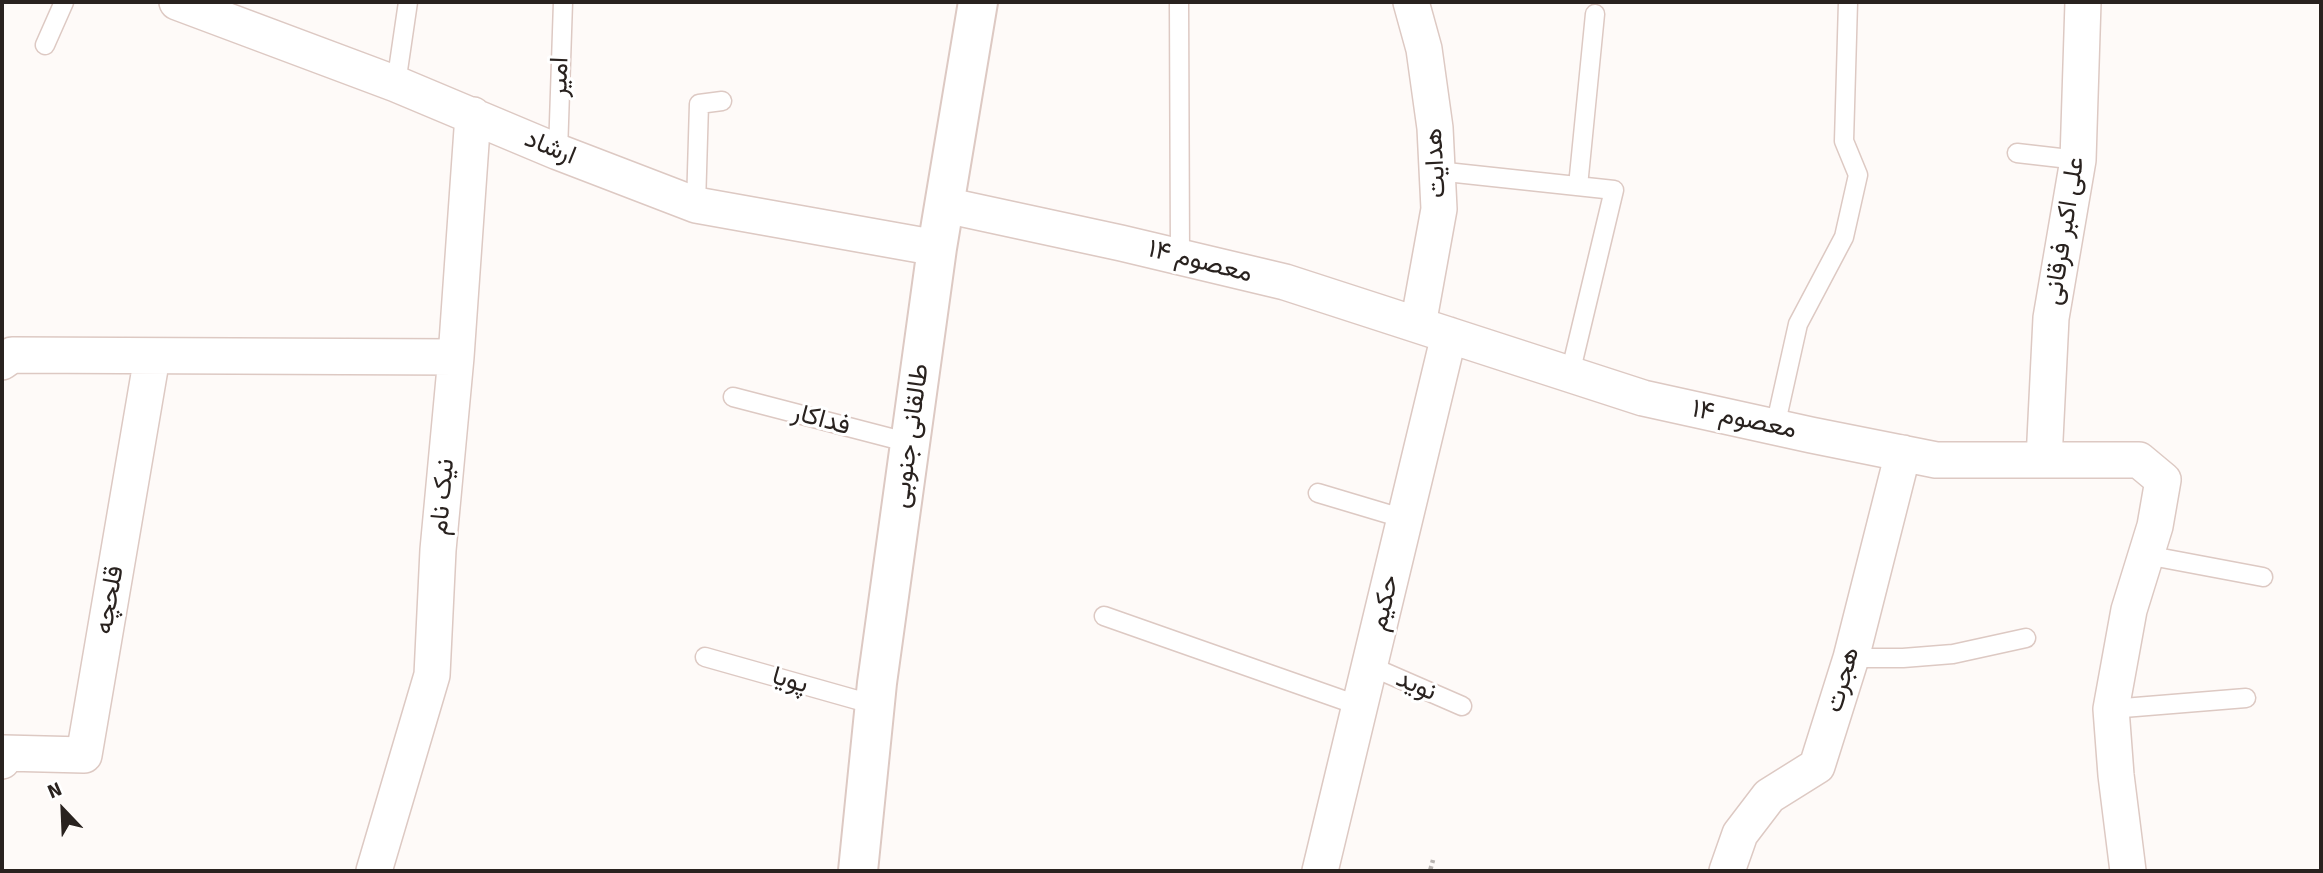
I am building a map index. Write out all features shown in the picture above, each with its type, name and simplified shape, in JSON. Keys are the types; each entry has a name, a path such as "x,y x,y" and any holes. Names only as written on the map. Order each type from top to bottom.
{"street":[{"name":"ارشاد","path":"177,2 396,83 558,152 696,205 937,248"},
{"name":"طالقانی جنوبی","path":"858,871 875,705 910,443 937,248 978,2"},
{"name":"هدایت","path":"1411,2 1424,49 1435,128 1439,209 1434,330"},
{"name":"علی اکبر فرقانی","path":"2044,460 2051,318 2078,160 2083,2"},
{"name":"نیک نام","path":"374,871 432,676 439,550 473,115"},
{"name":"۱۴ معصوم","path":"945,205 1285,282 1643,398 1775,427 1936,460 2139,460 2163,480 2155,526 2129,610 2111,709 2128,871"},
{"name":"حکیم","path":"1321,871 1405,519 1434,330"},
{"path":"2,362 12,355 456,357"},
{"name":"قلحچه","path":"2,761 4,753 84,755 152,357"},
{"name":"هجرت","path":"1727,871 1740,834 1769,796 1817,766 1851,658 1903,453"}],"lane":[{"path":"45,45 64,2"},
{"path":"396,83 408,2"},
{"name":"امیر","path":"558,152 563,2"},
{"path":"1180,2 1180,257"},
{"path":"1775,427 1798,324 1844,237 1858,175 1844,141 1848,2"},
{"path":"1578,186 1595,14"},
{"path":"696,205 699,104 722,101"},
{"path":"2017,153 2078,160"},
{"path":"1437,172 1614,190 1570,374"},
{"name":"فداکار","path":"733,397 910,443"},
{"path":"1318,493 1405,519"},
{"path":"2146,555 2263,577"},
{"path":"1104,616 1360,706"},
{"path":"1851,658 1953,654 2025,638"},
{"name":"پویا","path":"705,657 875,705"},
{"name":"نوید","path":"1370,666 1462,706"},
{"path":"2111,709 2246,698"}],"path":[{"path":"1430,871 1433,860"}]}
